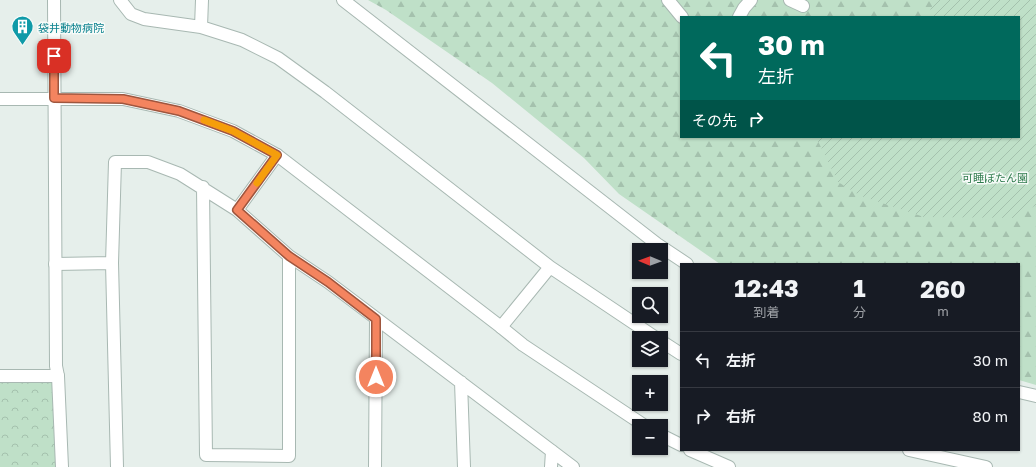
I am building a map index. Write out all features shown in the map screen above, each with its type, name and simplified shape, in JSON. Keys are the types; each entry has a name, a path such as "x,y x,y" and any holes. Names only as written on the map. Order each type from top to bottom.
{"street":[{"path":"54,0 56,366 58,376 62,467"},
{"path":"120,0 131,14 144,19 201,26 242,40 278,58 325,92 550,267 646,331"},
{"path":"201,26 202,0"},
{"path":"343,0 657,244 686,263"},
{"path":"668,0 681,16"},
{"path":"740,16 751,0"},
{"path":"790,0 802,6"},
{"path":"0,99 123,99 179,111 233,131 277,155 523,345 634,419"},
{"path":"237,210 277,155"},
{"path":"117,467 112,263 115,162 148,162 180,174 203,187 237,210 289,256 328,282 573,467"},
{"path":"203,187 206,455 289,456 289,256"},
{"path":"56,264 112,263"},
{"path":"501,327 550,267"},
{"path":"375,467 376,319"},
{"path":"668,346 680,353"},
{"path":"0,376 58,376"},
{"path":"461,382 464,467"},
{"path":"1020,392 1036,396"},
{"path":"668,439 680,445"},
{"path":"551,467 552,451"},
{"path":"692,451 729,467"},
{"path":"914,451 986,467"}],"green space":[{"path":"368,0 1036,0 1036,385 1020,380 1020,263 719,263 619,194 584,158 492,83 386,10"},
{"name":"可睡ぼたん園","path":"935,0 1036,0 1036,205 1015,218 924,217 861,196 838,182 816,138 1020,138 1020,16 927,16"},
{"path":"0,376 58,376 62,467 0,467"}],"slow traffic":[{"path":"204,120 233,131 277,155 257,183"}],"place":[{"name":"袋井動物病院","path":"23,46"}],"route":[{"path":"54,56 54,98 123,99 179,111 233,131 277,155 237,210 289,256 328,282 376,319 376,377"}]}
